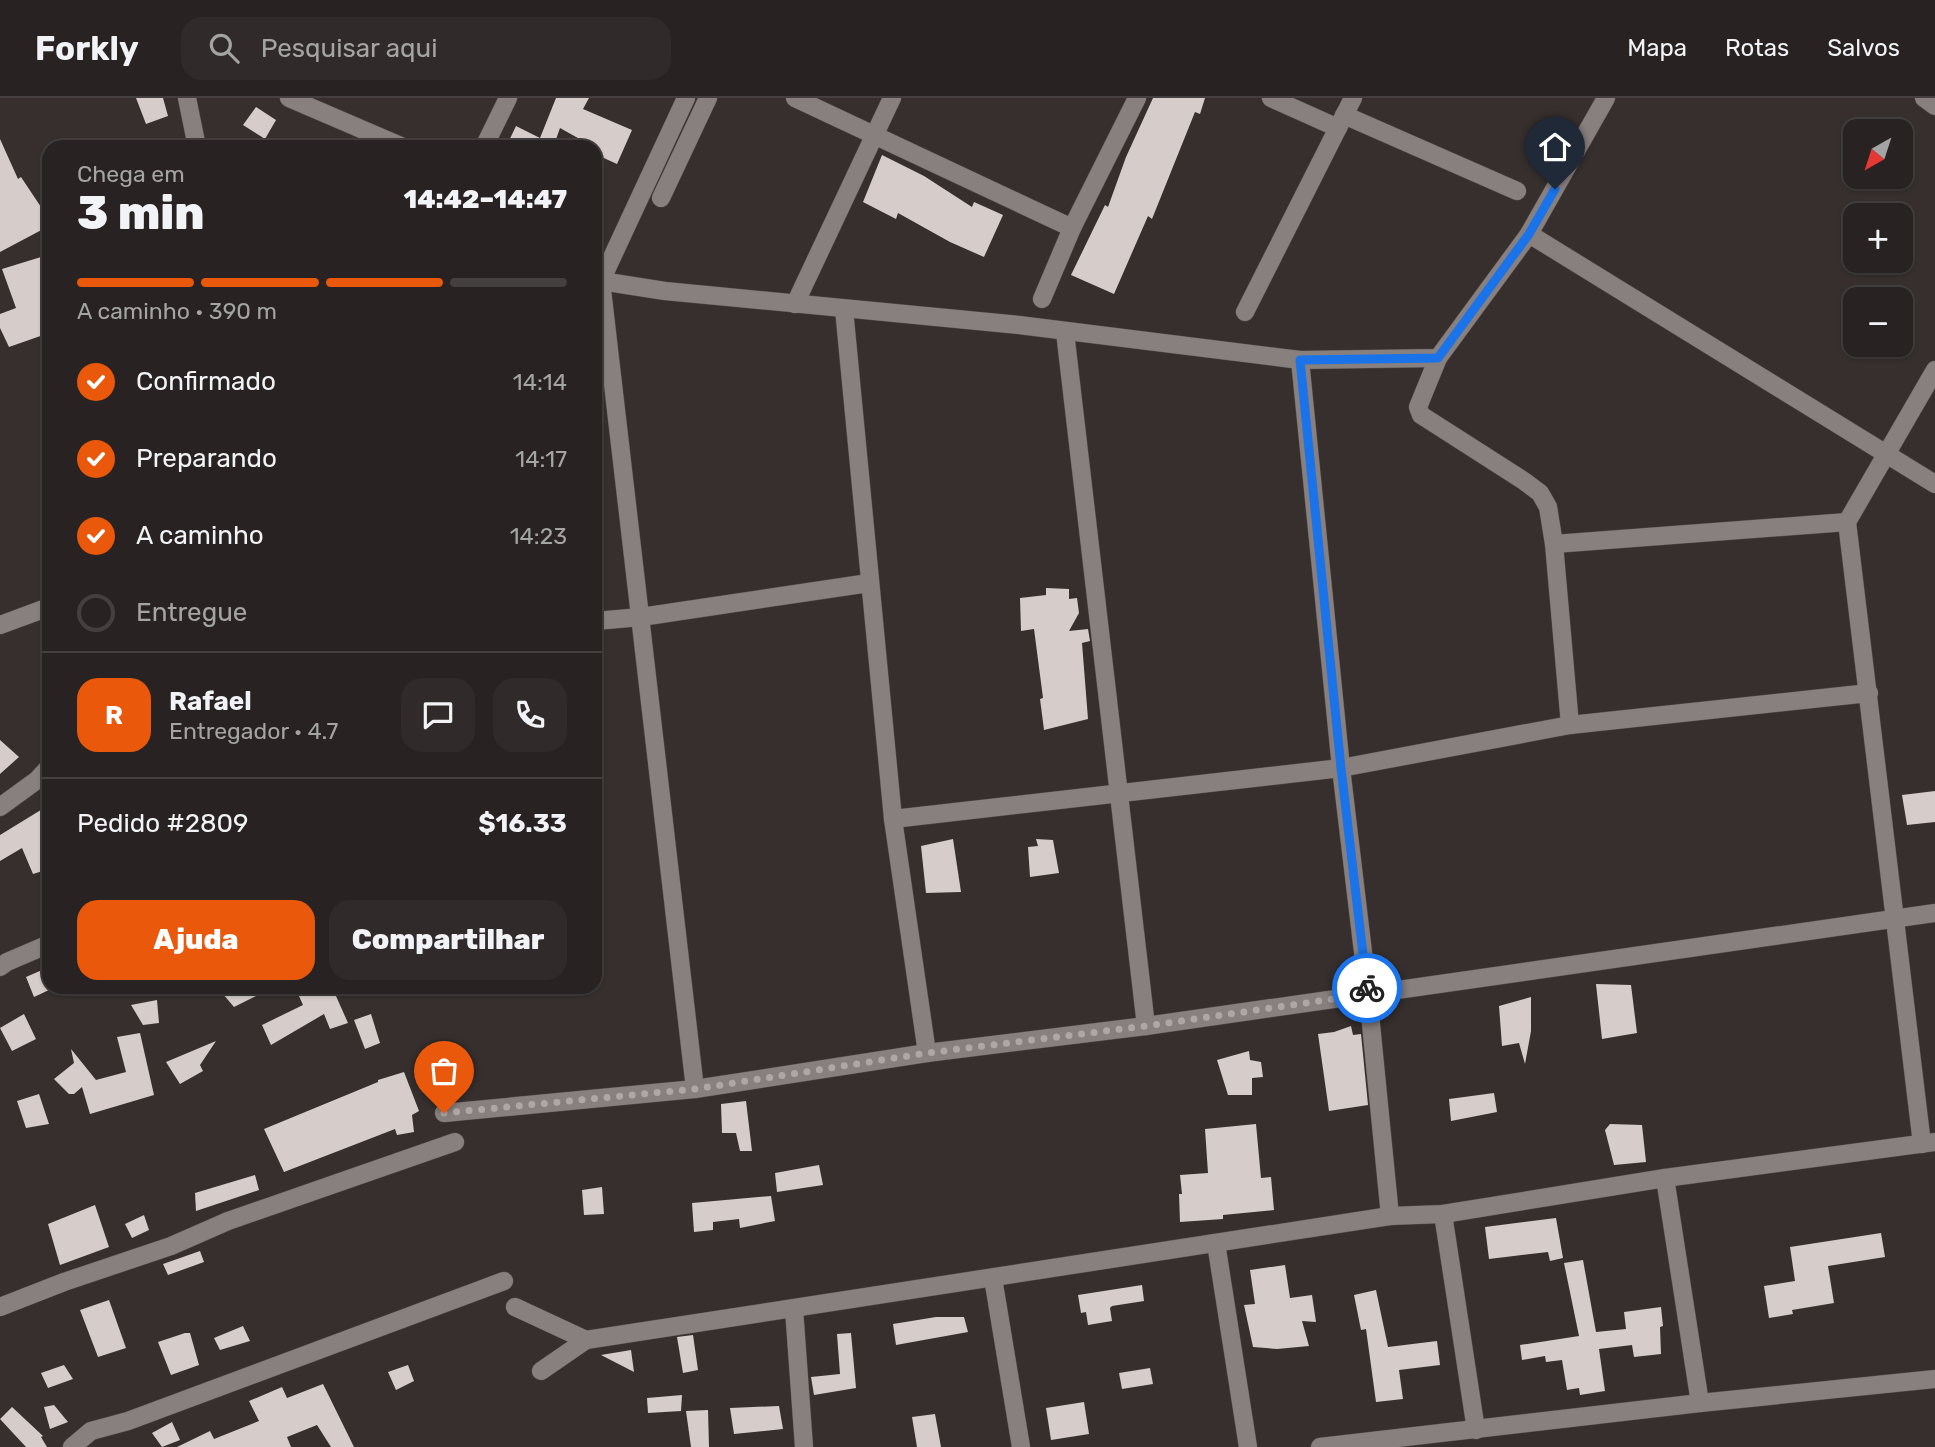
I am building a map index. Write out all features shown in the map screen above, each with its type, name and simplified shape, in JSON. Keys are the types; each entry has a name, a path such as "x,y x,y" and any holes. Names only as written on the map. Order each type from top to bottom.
{"street":[{"path":"187,98 196,140"},
{"path":"289,98 387,140"},
{"path":"487,140 508,98"},
{"path":"602,275 686,98"},
{"path":"662,198 708,98"},
{"path":"795,98 1072,228"},
{"path":"795,304 892,98"},
{"path":"1042,299 1072,228 1138,98"},
{"path":"1271,98 1341,122 1517,191"},
{"path":"1245,312 1353,98"},
{"path":"1570,725 1554,544 1548,507 1540,493 1421,415 1419,407 1438,358 1529,234 1606,98"},
{"path":"1924,98 1935,106"},
{"path":"1529,234 1935,484"},
{"path":"602,283 1019,325 1300,360 1438,358"},
{"path":"844,309 893,820 927,1053"},
{"path":"602,315 695,1089"},
{"path":"1065,332 1146,1026"},
{"path":"1300,360 1390,1216"},
{"path":"541,1371 586,1340 1390,1216 1443,1214 1665,1178 1928,1143 1895,920 1847,522 1935,370"},
{"path":"1554,544 1847,522"},
{"path":"602,620 869,583"},
{"path":"0,625 42,610"},
{"path":"893,820 1341,768 1570,725 1869,693"},
{"path":"0,807 42,775"},
{"path":"444,1113 695,1089 927,1053 1146,1026 1935,914"},
{"path":"0,967 42,947"},
{"path":"0,1307 455,1142"},
{"path":"1665,1178 1700,1403"},
{"path":"1443,1214 1476,1430"},
{"path":"1216,1243 1248,1447"},
{"path":"993,1278 1021,1447"},
{"path":"72,1447 91,1431 128,1421 504,1281"},
{"path":"515,1307 586,1340"},
{"path":"794,1309 804,1447"},
{"path":"1320,1447 1935,1379"}],"building":[{"path":"136,98 163,98 168,116 146,124"},
{"path":"556,98 589,98 583,109 632,130 617,164 602,157 602,140 581,140 560,128 556,140 509,140 516,126 540,138"},
{"path":"1153,98 1205,98 1200,114 1195,112 1152,219 1148,216 1114,294 1071,275 1105,205 1108,207 1126,157"},
{"path":"256,107 276,120 265,139 243,125"},
{"path":"0,139 18,179 21,177 42,208 42,230 0,252"},
{"path":"882,155 924,176 972,207 974,202 1003,215 984,257 950,242 898,213 896,219 863,202"},
{"path":"41,257 42,260 42,335 9,347 0,328 0,314 16,308 2,269"},
{"path":"1046,588 1069,589 1069,599 1077,598 1079,613 1069,631 1088,629 1090,641 1082,643 1088,719 1044,730 1040,699 1043,698 1034,629 1021,631 1020,598 1046,595"},
{"path":"0,740 19,757 0,774"},
{"path":"1935,791 1935,822 1907,825 1902,795"},
{"path":"42,809 42,871 33,874 22,848 0,861 0,835"},
{"path":"953,839 961,892 926,893 921,846"},
{"path":"1036,839 1053,840 1059,873 1030,877 1028,847 1038,846"},
{"path":"42,970 42,993 34,997 26,977"},
{"path":"1596,984 1631,985 1637,1033 1602,1039"},
{"path":"223,994 260,994 234,1007"},
{"path":"298,994 335,994 348,1023 330,1029 324,1014 271,1045 262,1025 303,1005"},
{"path":"1531,997 1531,1031 1525,1064 1519,1043 1502,1046 1499,1006"},
{"path":"157,1000 159,1023 143,1025 131,1005"},
{"path":"24,1014 36,1039 12,1051 0,1028"},
{"path":"371,1014 380,1043 365,1049 354,1020"},
{"path":"1351,1026 1353,1035 1361,1034 1368,1105 1329,1111 1318,1034"},
{"path":"140,1033 154,1095 90,1114 82,1087 74,1094 69,1094 54,1079 74,1063 71,1049 96,1080 126,1072 117,1037"},
{"path":"216,1041 200,1065 203,1071 180,1084 166,1062"},
{"path":"1249,1051 1250,1060 1261,1062 1263,1077 1252,1078 1252,1095 1228,1095 1217,1060"},
{"path":"404,1072 419,1111 412,1115 414,1132 397,1135 395,1129 284,1172 264,1129 378,1080"},
{"path":"1494,1093 1497,1112 1451,1121 1449,1099"},
{"path":"39,1094 49,1124 26,1128 17,1101"},
{"path":"746,1101 752,1151 740,1151 736,1133 722,1133 721,1104"},
{"path":"1256,1124 1261,1178 1271,1177 1274,1210 1223,1215 1223,1219 1180,1222 1180,1175 1208,1173 1205,1129"},
{"path":"1610,1124 1642,1125 1646,1162 1614,1165 1605,1130"},
{"path":"819,1165 823,1185 777,1192 775,1173"},
{"path":"255,1175 259,1190 196,1211 195,1193"},
{"path":"602,1187 604,1214 584,1215 582,1190"},
{"path":"771,1196 775,1221 740,1228 739,1219 713,1222 713,1230 694,1232 692,1203"},
{"path":"95,1205 109,1247 60,1265 48,1224"},
{"path":"144,1215 149,1230 132,1238 125,1224"},
{"path":"1556,1218 1563,1258 1550,1261 1548,1252 1489,1259 1485,1227"},
{"path":"1881,1233 1885,1257 1828,1266 1834,1303 1792,1310 1793,1314 1769,1318 1764,1286 1795,1281 1790,1247"},
{"path":"200,1251 204,1262 168,1275 163,1264"},
{"path":"1583,1260 1596,1332 1626,1329 1624,1312 1661,1307 1663,1326 1660,1327 1661,1354 1634,1357 1632,1345 1599,1349 1605,1391 1580,1395 1579,1388 1567,1390 1562,1360 1546,1362 1545,1356 1522,1360 1520,1345 1579,1336 1564,1263"},
{"path":"1285,1265 1290,1298 1312,1295 1316,1322 1302,1321 1309,1346 1277,1349 1253,1347 1244,1305 1255,1304 1250,1270"},
{"path":"1142,1285 1144,1301 1112,1306 1112,1321 1088,1325 1086,1312 1081,1313 1078,1295"},
{"path":"1376,1290 1388,1347 1437,1341 1440,1365 1399,1370 1403,1399 1376,1402 1366,1329 1361,1330 1354,1295"},
{"path":"109,1300 126,1348 98,1357 80,1310"},
{"path":"936,1317 964,1317 968,1332 896,1345 893,1324"},
{"path":"243,1326 250,1341 220,1350 214,1338"},
{"path":"190,1333 199,1365 171,1375 158,1342"},
{"path":"851,1333 856,1388 814,1395 811,1377 840,1374 837,1334"},
{"path":"693,1335 698,1370 683,1373 677,1337"},
{"path":"631,1350 634,1372 601,1355"},
{"path":"64,1365 73,1379 48,1388 41,1373"},
{"path":"408,1365 414,1381 396,1390 388,1372"},
{"path":"1150,1368 1153,1384 1122,1389 1119,1373"},
{"path":"323,1384 354,1447 331,1447 317,1425 287,1437 291,1447 177,1447 210,1431 214,1439 259,1421 249,1401 282,1387 287,1398"},
{"path":"682,1395 681,1411 648,1413 647,1398"},
{"path":"1084,1402 1089,1434 1051,1440 1046,1408"},
{"path":"54,1405 68,1422 50,1429 44,1407"},
{"path":"779,1406 783,1429 734,1434 730,1408"},
{"path":"12,1407 43,1436 41,1437 47,1447 26,1447 0,1419"},
{"path":"708,1410 709,1447 691,1447 686,1411"},
{"path":"935,1414 941,1447 917,1447 912,1417"},
{"path":"172,1422 180,1440 162,1447 152,1433"}],"way so far":[{"path":"444,1113 695,1089 927,1053 1146,1026 1368,994 1367,988"}],"route":[{"path":"1367,988 1341,768 1300,360 1438,358 1529,234 1555,189"}]}
